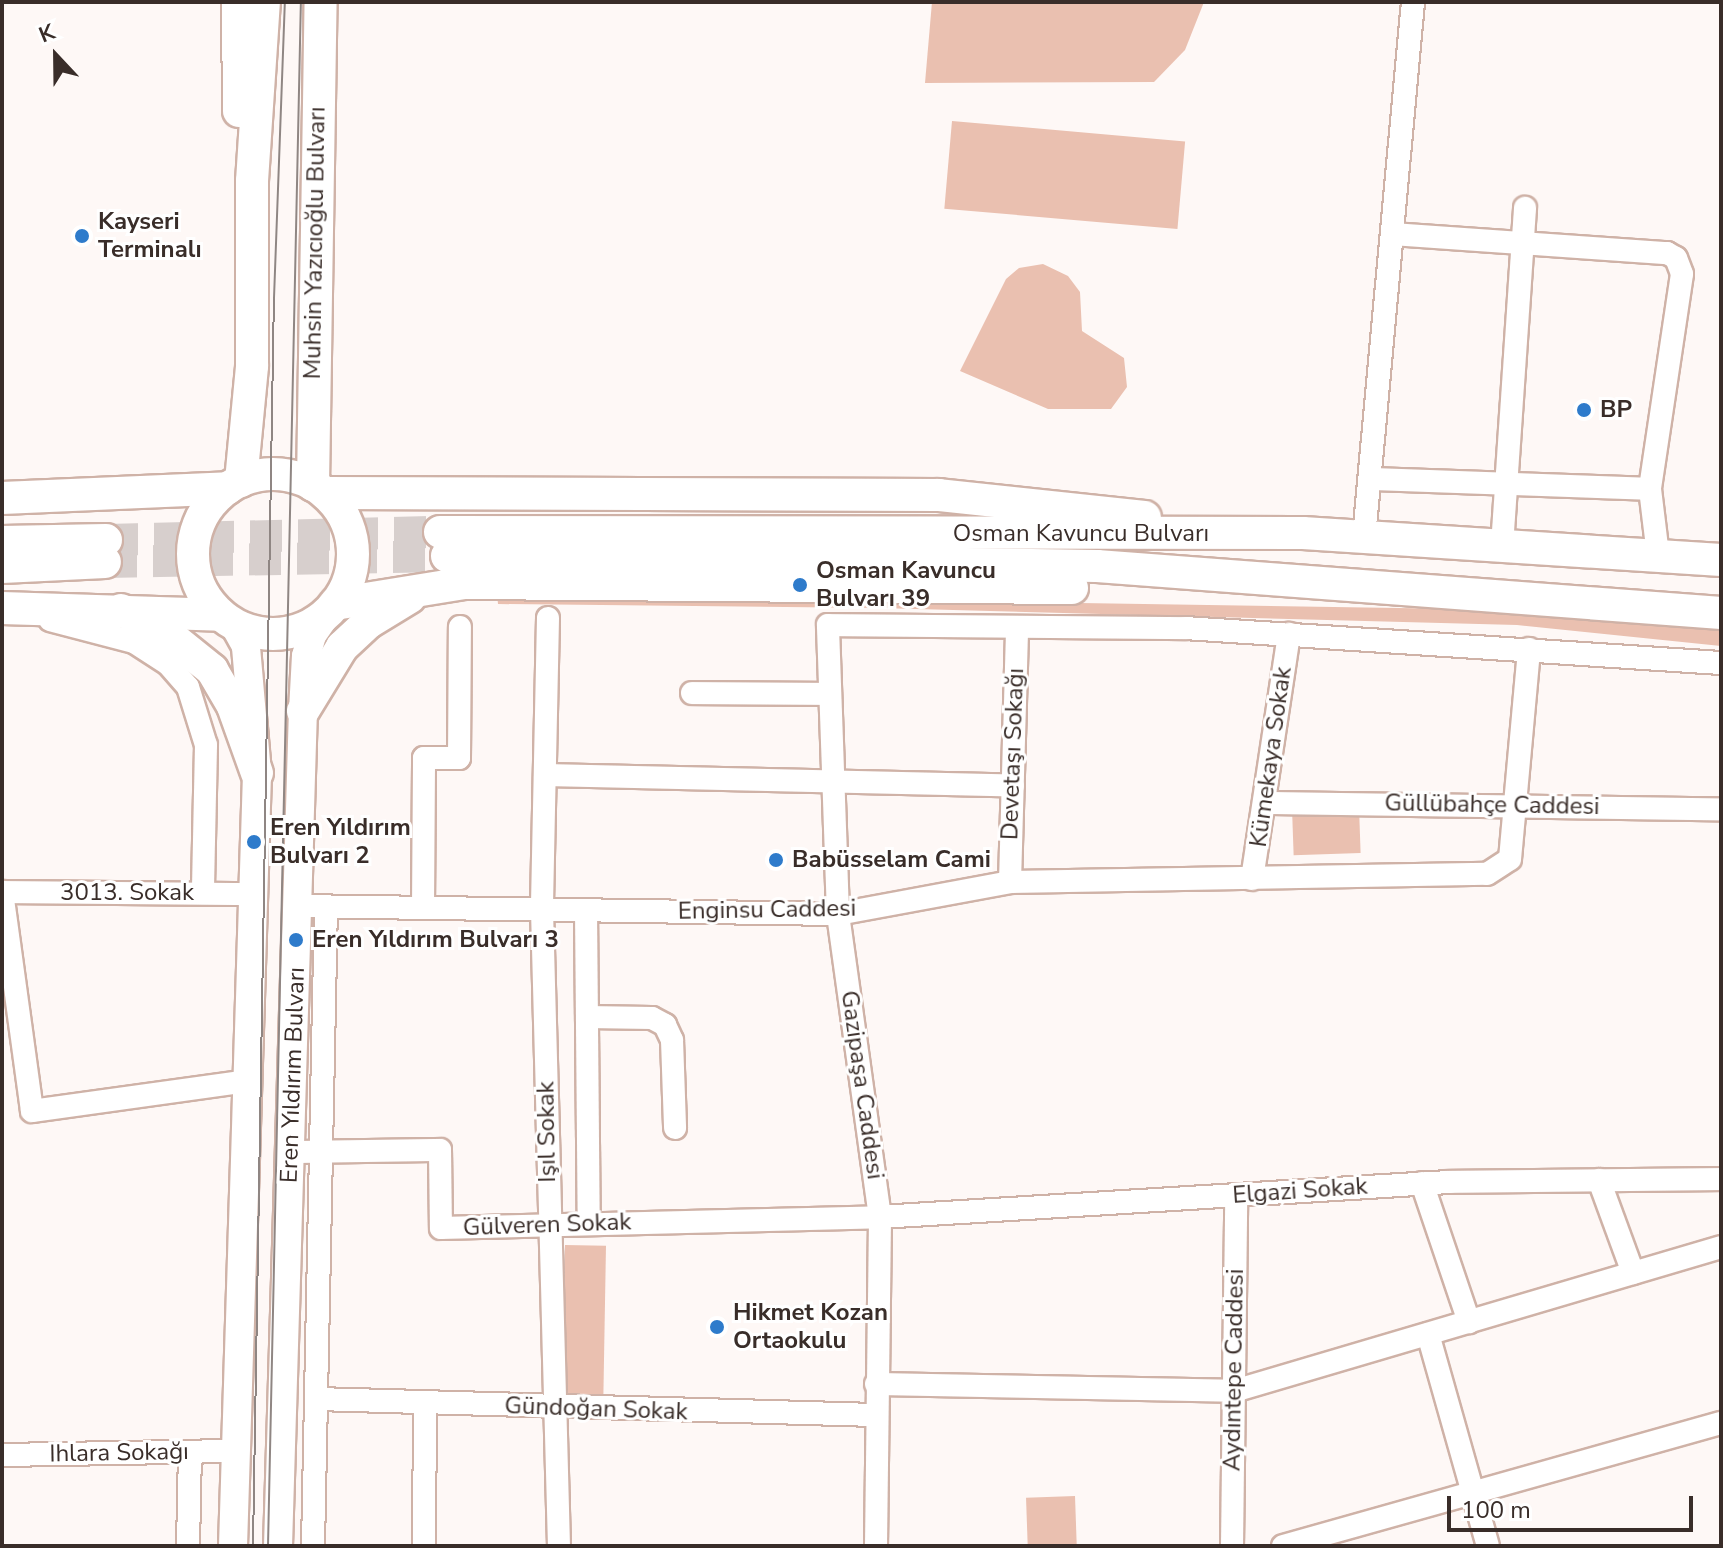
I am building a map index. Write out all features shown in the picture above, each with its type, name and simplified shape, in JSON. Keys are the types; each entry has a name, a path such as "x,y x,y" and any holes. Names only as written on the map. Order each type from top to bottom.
{"highway":[{"path":"238,2 237,97 252,181"},
{"path":"228,620 197,579 193,550 200,521 235,484 252,366 252,181 264,2"},
{"name":"Muhsin Yazıcıoğlu Bulvarı","path":"319,489 316,199 321,2"},
{"path":"316,199 331,125 340,2"},
{"path":"2,498 235,484 287,474 319,489 343,516 353,544 351,573 332,608"},
{"path":"319,489 939,495 1303,533"},
{"name":"Osman Kavuncu Bulvarı","path":"441,558 1303,533 1721,560"},
{"path":"2,542 106,551 2,567"},
{"path":"303,711 320,676 354,634 441,558"},
{"path":"2,608 121,610 228,620 284,634 332,608 441,558 1115,588 1299,579 1721,613"},
{"path":"121,610 178,640 212,670 233,706 257,773"}],"main road":[{"name":"Eren Yıldırım Bulvarı","path":"278,1546 303,711 309,645 332,608"},
{"name":"Eren Yıldırım Bulvarı","path":"228,620 246,646 257,773 233,1546"}],"street":[{"path":"1364,537 1413,2"},
{"path":"1502,546 1525,208"},
{"path":"1392,234 1667,253 1679,263 1682,274 1650,489 1658,555"},
{"path":"1370,479 1650,489"},
{"path":"2,608 134,642 183,680 199,712 206,745 203,893"},
{"name":"Işıl Sokak","path":"548,618 542,910 559,1546"},
{"name":"Gazipaşa Caddesi","path":"876,1546 880,1217 838,914 828,625 1017,627"},
{"path":"423,908 424,758 459,758 460,627"},
{"path":"1017,627 1289,634 1721,663"},
{"name":"Devetaşı Sokağı","path":"1010,882 1017,627"},
{"name":"Kümekaya Sokak","path":"1252,879 1289,634"},
{"name":"Enginsu Caddesi","path":"297,906 838,914 1010,882 1487,874 1510,859 1518,804 1529,649"},
{"path":"692,693 830,694"},
{"path":"545,775 833,779 1013,786"},
{"name":"Güllübahçe Caddesi","path":"1264,803 1721,809"},
{"path":"2,892 32,1111 247,1081"},
{"name":"3013. Sokak","path":"2,892 253,894"},
{"path":"313,1546 326,906"},
{"path":"586,910 589,1224"},
{"path":"587,1017 652,1018 665,1025 672,1040 675,1128"},
{"name":"Gülveren Sokak","path":"291,1152 440,1150 441,1228 880,1217"},
{"name":"Elgazi Sokak","path":"880,1217 1422,1183 1721,1179"},
{"path":"1599,1180 1633,1273"},
{"path":"1422,1183 1469,1322"},
{"name":"Aydıntepe Caddesi","path":"1232,1546 1236,1195"},
{"path":"876,1384 1234,1391 1721,1247"},
{"path":"1428,1334 1488,1546"},
{"name":"Gündoğan Sokak","path":"316,1399 876,1415"},
{"path":"424,1546 425,1403"},
{"path":"1283,1546 1721,1423"},
{"name":"Ihlara Sokağı","path":"2,1455 235,1451"},
{"path":"188,1546 190,1452"}],"shaded area":[{"path":"932,2 1204,2 1185,50 1154,82 925,83"},
{"path":"952,121 1185,141 1177,229 944,209"},
{"path":"1043,264 1068,276 1080,292 1082,331 1124,358 1127,387 1111,409 1048,409 960,371 1006,279 1019,268"},
{"path":"497,594 1534,610 1721,629 1721,646 1517,625 879,608 498,604"},
{"path":"1359,807 1361,853 1294,855 1292,809"},
{"path":"565,1245 606,1246 603,1404 562,1403"},
{"path":"1075,1496 1077,1546 1028,1546 1026,1498"}],"tunnel":[{"path":"106,540 440,532"},
{"path":"105,562 447,556"}],"tram line":[{"path":"253,1546 274,298 285,2"},
{"path":"268,1546 301,2"}],"place":[{"name":"Kayseri Terminalı","path":"82,236"},
{"name":"BP","path":"1584,410"},
{"name":"Osman Kavuncu Bulvarı 39","path":"800,585"},
{"name":"Eren Yıldırım Bulvarı 2","path":"254,842"},
{"name":"Babüsselam Cami","path":"776,860"},
{"name":"Eren Yıldırım Bulvarı 3","path":"296,940"},
{"name":"Hikmet Kozan Ortaokulu","path":"717,1327"}]}
